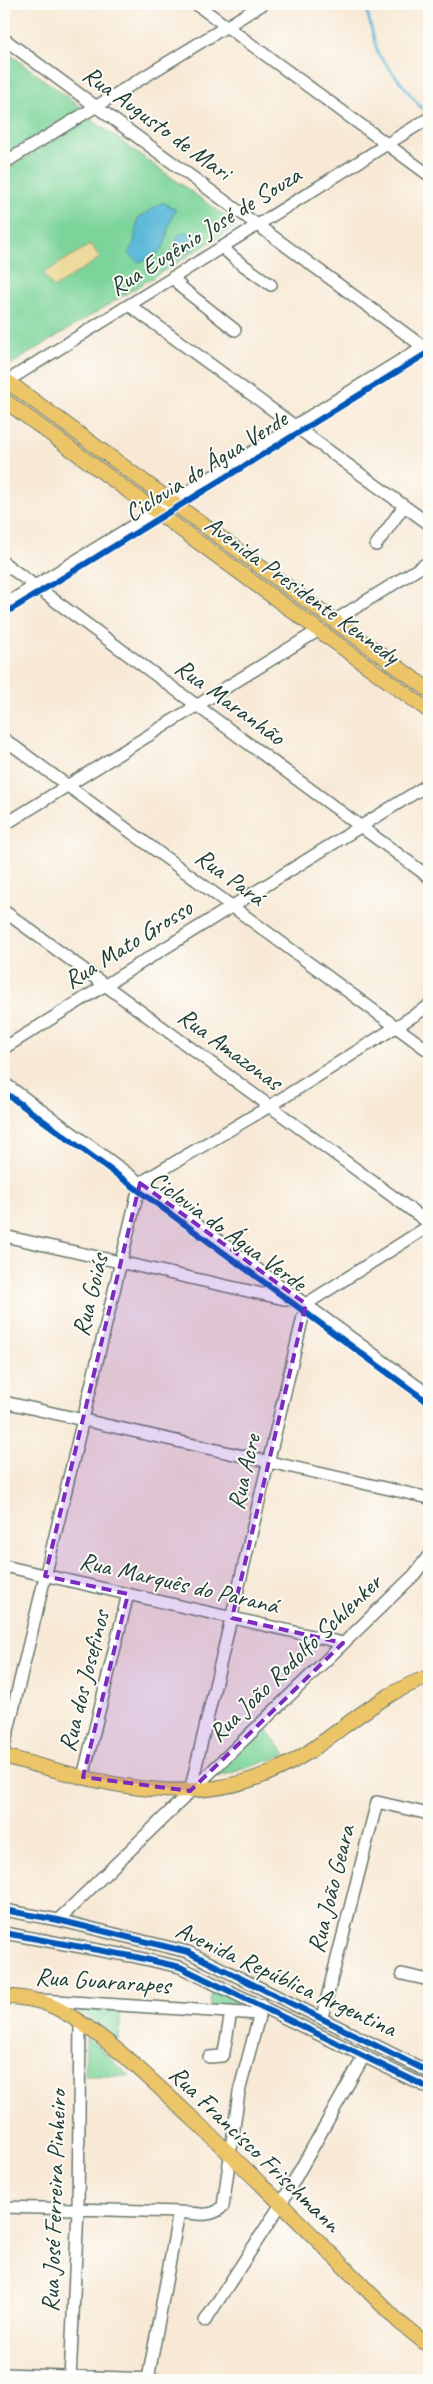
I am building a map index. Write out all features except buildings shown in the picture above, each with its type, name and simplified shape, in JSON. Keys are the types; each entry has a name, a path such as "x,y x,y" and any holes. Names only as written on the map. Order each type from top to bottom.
{"main road":[{"name":"Avenida Presidente Kennedy","path":"4,381 429,690"},
{"name":"Avenida Presidente Kennedy","path":"4,400 429,711"},
{"path":"74,451 72,444 75,439 81,437 86,439"},
{"path":"4,1756 138,1789 190,1791 240,1782 276,1770 308,1752 381,1700 429,1677"},
{"name":"Rua Guararapes","path":"4,1996 37,1999"},
{"name":"Rua Francisco Frischmann","path":"37,1999 61,2010 80,2023 148,2077 232,2156 399,2322 429,2346"}],"street":[{"path":"196,4 429,175"},
{"path":"4,163 263,4"},
{"name":"Rua Augusto de Mari","path":"4,39 428,347"},
{"name":"Rua Eugênio José de Souza","path":"4,381 429,118"},
{"path":"222,247 235,259 271,285"},
{"path":"173,277 182,288 235,330"},
{"path":"129,305 429,524"},
{"path":"4,605 295,426 428,347"},
{"path":"376,545 404,506"},
{"path":"334,620 429,562"},
{"name":"Rua Maranhão","path":"4,563 429,877"},
{"path":"4,825 319,630"},
{"name":"Rua Pará","path":"4,739 429,1051"},
{"name":"Rua Mato Grosso","path":"4,1048 429,784"},
{"name":"Rua Amazonas","path":"4,911 429,1225"},
{"path":"140,1183 270,1106 429,1006"},
{"path":"4,1083 429,1395"},
{"name":"Rua Goiás","path":"4,1747 140,1183"},
{"path":"4,1236 306,1304 429,1225"},
{"name":"Rua Acre","path":"190,1791 306,1304"},
{"path":"4,1402 429,1498"},
{"name":"Rua João Rodolfo Schlenker","path":"58,1920 344,1643 414,1574 429,1555"},
{"name":"Rua Marquês do Paraná","path":"4,1566 344,1643"},
{"name":"Rua dos Josefinos","path":"83,1777 128,1594"},
{"name":"Rua João Geara","path":"322,2018 376,1802 429,1814"},
{"name":"Avenida República Argentina","path":"4,1910 58,1920 188,1952 429,2072"},
{"name":"Avenida República Argentina","path":"4,1933 131,1956 180,1967 260,2010 364,2056 429,2088"},
{"path":"402,1974 429,1980"},
{"name":"Rua Guararapes","path":"37,1999 231,2012 260,2010"},
{"path":"4,2207 210,2214 223,2206 232,2156 239,2092 260,2010"},
{"path":"209,2057 222,2056 224,2052 231,2012"},
{"name":"Rua José Ferreira Pinheiro","path":"70,2378 78,2209 80,2023"},
{"path":"205,2321 281,2204 364,2056"},
{"path":"148,2379 179,2212"},
{"path":"4,2374 70,2378 184,2380"}],"highlighted area":[{"path":"140,1183 306,1304 232,1618 343,1643 190,1791 83,1777 128,1594 45,1576"}],"green space":[{"path":"4,50 82,108 4,155"},
{"path":"89,118 236,224 235,227 5,368 4,171"},
{"path":"263,1725 286,1755 215,1778"},
{"path":"213,1987 246,2002 244,2009 209,2006"},
{"path":"66,2003 121,2009 119,2040"},
{"path":"86,2036 130,2076 85,2076"}],"sand":[{"path":"91,244 100,258 53,288 44,273"}],"water":[{"path":"163,202 176,210 171,219 166,241 159,252 139,262 128,253 134,243 138,218"},
{"path":"186,232 193,235 196,242 193,249 186,252 179,249 176,242 179,235"}],"waterway":[{"path":"365,4 378,54 422,109"}],"cycle path":[{"name":"Ciclovia do Água Verde","path":"4,614 429,352"},
{"name":"Ciclovia do Água Verde","path":"4,1092 429,1403"},
{"path":"4,1910 58,1920 188,1952 429,2072"},
{"path":"4,1933 131,1956 180,1967 429,2088"}]}
